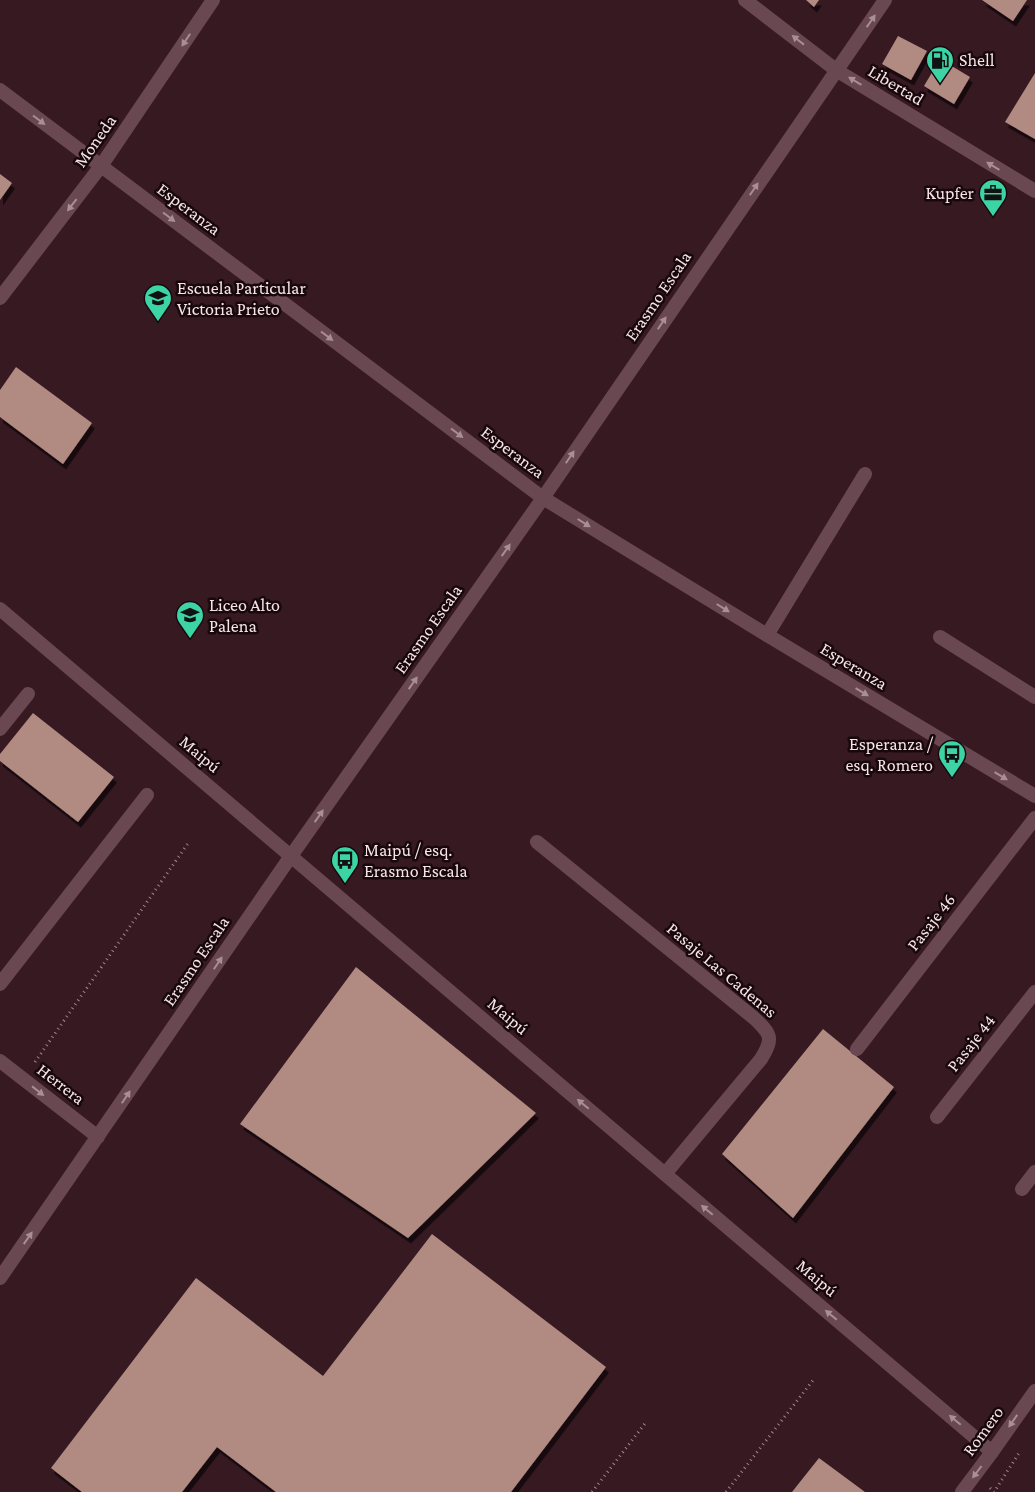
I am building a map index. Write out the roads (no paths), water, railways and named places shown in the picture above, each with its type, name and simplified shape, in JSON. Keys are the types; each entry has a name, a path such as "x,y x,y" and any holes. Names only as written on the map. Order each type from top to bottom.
{"street":[{"name":"Moneda","path":"0,298 102,166 213,0"},
{"name":"Libertad","path":"745,0 836,70 1035,191"},
{"name":"Erasmo Escala","path":"0,1278 291,856 543,498 885,0"},
{"name":"Esperanza","path":"0,90 543,498 1035,796"},
{"path":"767,635 865,474"},
{"name":"Maipú","path":"0,609 992,1452"},
{"path":"940,637 1035,697"},
{"path":"0,730 28,694"},
{"path":"0,984 148,795"},
{"name":"Pasaje 46","path":"857,1049 1035,818"},
{"name":"Pasaje Las Cadenas","path":"536,842 754,1018 770,1036 770,1042 761,1059 665,1174"},
{"name":"Pasaje 44","path":"937,1117 1035,992"},
{"name":"Herrera","path":"0,1061 98,1137"},
{"path":"1022,1189 1035,1172"},
{"name":"Romero","path":"962,1492 1035,1391"}],"place":[{"name":"Shell","path":"940,84"},
{"name":"Kupfer","path":"993,217"},
{"name":"Escuela Particular Victoria Prieto","path":"158,322"},
{"name":"Liceo Alto Palena","path":"190,639"},
{"name":"Esperanza / esq. Romero","path":"952,778"},
{"name":"Maipú / esq. Erasmo Escala","path":"345,884"}]}
